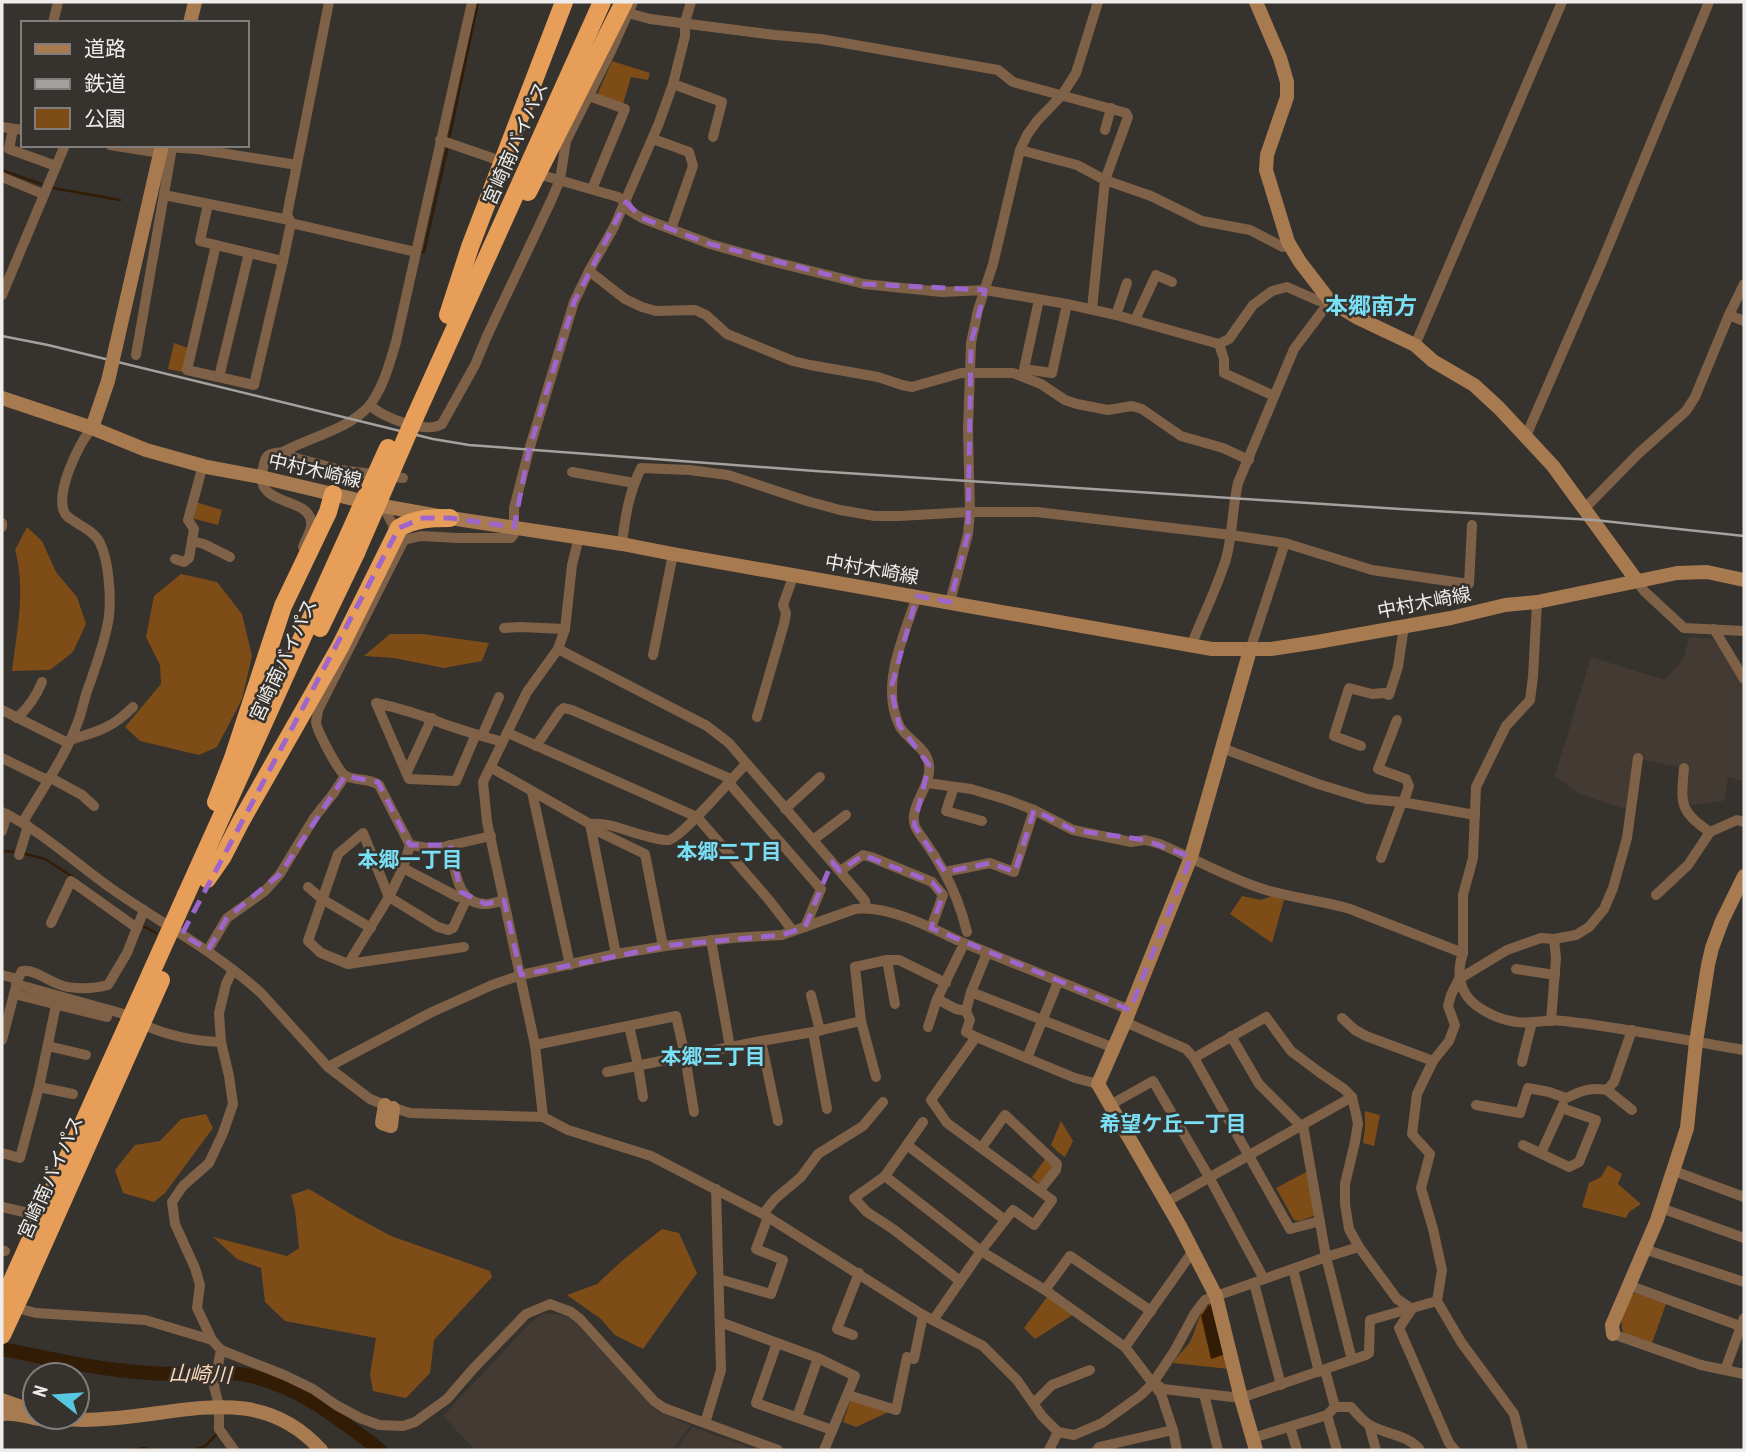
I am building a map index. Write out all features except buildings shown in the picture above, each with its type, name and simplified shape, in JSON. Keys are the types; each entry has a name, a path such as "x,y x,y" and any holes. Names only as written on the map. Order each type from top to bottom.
{"highway":[{"path":"448,315 470,247 565,2"},
{"name":"宮崎南バイパス","path":"2,1335 15,1289 156,976 356,553 448,315 589,2"},
{"name":"宮崎南バイパス","path":"202,876 359,512 442,356 601,2"},
{"path":"442,356 474,300 626,7"},
{"path":"202,876 206,830 233,758 276,624 328,512 333,494"},
{"path":"202,876 223,856 340,647 399,528 411,521 450,518"},
{"name":"宮崎南バイパス","path":"2,1304 15,1289"}],"street":[{"path":"53,21 58,2"},
{"path":"190,21 195,2"},
{"path":"216,245 187,370 254,385 283,261 290,221 286,215 329,2"},
{"path":"282,453 293,445 352,420 370,405 389,367 472,2"},
{"path":"370,405 386,417 427,428 436,428 442,424 475,365 534,239 560,180 566,141 589,96 626,7 633,2"},
{"path":"348,964 390,897 411,845 379,785 345,776 339,770 316,721 318,710 404,540 421,536 511,538 514,534 514,508 529,450 574,302 614,227 653,139 673,84 691,2"},
{"path":"950,603 968,534 971,343 978,310 993,264 1020,150 1037,121 1062,95 1076,73 1098,2"},
{"path":"1256,2 1280,58 1287,82 1287,97 1267,155 1266,170 1290,245 1300,262 1329,299 1358,318 1415,345 1433,361 1474,385 1553,466 1644,591 1684,628 1744,631"},
{"path":"1415,345 1562,2"},
{"path":"1526,436 1606,252 1709,2"},
{"path":"626,7 650,19 821,39 999,70 1013,82 1126,113 1128,117 1105,180 1092,309"},
{"path":"673,84 722,102 713,137"},
{"path":"589,96 625,109 592,189"},
{"path":"1105,130 1111,108"},
{"path":"2,127 18,129 9,149 56,166"},
{"path":"653,139 689,152 693,166 671,229"},
{"path":"440,140 495,159"},
{"path":"2,295 64,147"},
{"path":"146,147 197,149 297,165"},
{"path":"136,355 164,195 164,148"},
{"path":"20,853 26,824 79,719 109,615 107,569 99,541 65,514 62,505 63,490 84,437 92,428 108,381 164,148"},
{"path":"1020,150 1077,165 1105,180 1151,196 1202,221 1250,230 1283,247 1290,245"},
{"path":"545,176 618,197 626,202 630,211 642,218 750,256 864,284 942,292 985,290 1067,304 1116,314 1219,344 1229,339 1253,305 1272,291 1287,287 1319,301 1329,299"},
{"path":"2,177 43,194"},
{"path":"164,195 290,221 416,252"},
{"path":"208,204 200,241 283,261"},
{"path":"219,377 248,253"},
{"path":"589,271 625,299 642,307 656,311 695,310 706,315 727,334 793,360 878,377 912,387 970,372 1052,373 1067,304"},
{"path":"1135,320 1156,275 1172,282"},
{"path":"1116,314 1127,284"},
{"path":"1585,508 1638,454 1686,411 1695,397 1744,284"},
{"path":"1191,646 1226,559 1238,483 1294,349 1329,299"},
{"path":"1023,372 1039,300"},
{"path":"1729,315 1744,321"},
{"path":"1219,344 1224,359 1224,373 1274,396"},
{"path":"1023,372 1065,400 1108,410 1132,406 1181,436 1223,448 1249,460"},
{"name":"中村木崎線","path":"2,398 92,428 146,450 383,506 622,544 1191,646 1250,650 1294,646 1451,618 1505,605 1537,602 1677,573 1707,572 1744,580"},
{"path":"275,611 311,526 302,508 269,494 263,488 261,477 266,458 270,454 282,453 341,470 403,478"},
{"path":"174,559 184,562 189,558 194,529 188,520 203,465"},
{"path":"622,544 626,509 640,468 728,475 807,501 875,516 1037,512 1231,535 1285,543 1372,570 1469,584 1472,525"},
{"path":"572,472 634,482"},
{"path":"383,506 393,525 393,538"},
{"path":"543,1116 535,1045 485,807 483,782 527,692 558,649 565,629 572,565 579,537"},
{"path":"192,541 230,557"},
{"path":"1098,1084 1191,857 1250,650 1285,543"},
{"path":"653,655 673,554"},
{"path":"757,718 784,624 786,613 783,605 794,574"},
{"path":"916,596 891,688 899,724 928,760 927,783 915,807 914,825 945,873 967,932"},
{"path":"1523,1450 1514,1414 1461,1342 1437,1301 1442,1270 1421,1188 1430,1153 1412,1134 1417,1094 1433,1061 1449,1041 1455,1025 1448,1006 1459,979 1463,953 1463,895 1473,858 1476,787 1506,726 1530,700 1537,602"},
{"path":"1362,746 1334,736 1349,688 1389,695 1398,667 1405,626"},
{"path":"504,628 565,629"},
{"path":"1714,629 1744,679"},
{"path":"558,649 706,726 729,743 865,901 866,908"},
{"path":"17,718 37,695 42,682"},
{"path":"499,697 479,735 456,781 409,779 376,702 479,735 536,746 697,817 793,931"},
{"path":"2,710 69,741 118,722 133,707"},
{"path":"536,746 564,708 730,781 821,889 805,927"},
{"path":"407,772 432,718"},
{"path":"1381,859 1409,786 1406,779 1378,769 1396,720"},
{"path":"1222,748 1318,784 1367,799 1402,802 1475,815"},
{"path":"2,758 82,795 94,806"},
{"path":"1459,979 1507,950 1541,938 1576,935 1590,927 1604,909 1613,888 1627,838 1638,758"},
{"path":"590,826 607,824 670,840 697,817 746,764"},
{"path":"490,767 590,826 645,854 663,946"},
{"path":"1684,768 1682,800 1692,820 1710,832"},
{"path":"208,950 227,918 276,884 314,818 345,776"},
{"path":"785,808 820,777"},
{"path":"927,783 971,789 1034,810 1073,831 1131,842 1145,840 1191,857 1257,887 1350,909 1463,953"},
{"path":"954,787 946,811 982,821"},
{"path":"532,792 570,965"},
{"path":"945,873 990,863 1014,872 1034,810"},
{"path":"2,831 4,813 26,824 110,888 208,950 261,993 328,1067 370,1099 410,1113 543,1116 568,1130 651,1156 766,1215 928,1317 983,1346 1017,1380 1042,1416 1058,1432 1074,1435 1102,1423 1141,1395 1153,1383 1175,1350 1195,1312 1205,1300 1359,1247"},
{"path":"813,840 846,816"},
{"path":"1656,895 1688,865 1710,832 1737,820 1744,822"},
{"path":"590,826 616,954"},
{"path":"403,868 462,899 453,928 438,928 390,897 363,833 338,854 308,941 321,953 348,964 464,947"},
{"path":"411,845 434,849 491,836"},
{"path":"450,845 461,892 469,899 485,904 504,901"},
{"path":"840,871 863,855 932,882 943,895 931,928"},
{"path":"1744,876 1712,948 1696,1042 1688,1128 1661,1208 1612,1325 1613,1334 1701,1365 1744,1374"},
{"path":"51,923 71,881 137,928"},
{"path":"308,887 322,899 371,928"},
{"path":"328,1067 430,1013 521,975 663,946 782,935 855,909 866,908 895,914 931,928 962,945 1058,982 1186,1049 1194,1058 1290,1229 1320,1222"},
{"path":"2,1037 19,974 25,970 30,971 62,986 98,988 108,985 127,953 144,910"},
{"path":"1551,1021 1556,958 1553,939"},
{"path":"711,940 730,1047"},
{"path":"928,1027 937,999 962,945"},
{"path":"987,953 965,1011 970,1020 966,1032 1075,1078 1098,1084 1216,1296 1255,1444 1331,1411 1351,1408 1369,1425 1409,1439 1420,1450"},
{"path":"887,960 895,1004"},
{"path":"876,1077 862,1021 855,967 900,960 946,982"},
{"path":"1516,969 1555,975"},
{"path":"233,970 226,984 219,1013 221,1042 233,1104 209,1163 183,1186 172,1202 175,1224 200,1285 197,1308 212,1340 221,1350 313,1389 360,1418 379,1425 403,1426 415,1422 447,1398 526,1314 550,1304 571,1312 580,1319 654,1401 664,1408 778,1450"},
{"path":"2,975 56,1005 107,1017"},
{"path":"1459,979 1469,1000 1478,1007 1517,1022 1560,1020 1744,1050"},
{"path":"1027,1059 1058,982"},
{"path":"16,985 137,1020 171,1036 221,1042"},
{"path":"971,992 1114,1048"},
{"path":"811,995 827,1109"},
{"path":"937,999 965,1011"},
{"path":"2,1153 20,1158 39,1087 56,1005"},
{"path":"535,1045 676,1016 694,1112"},
{"path":"1194,1058 1266,1017 1291,1051 1352,1097 1358,1123 1345,1184 1349,1229 1397,1299 1412,1308"},
{"path":"1342,1018 1366,1036 1433,1061"},
{"path":"607,1072 862,1021"},
{"path":"1522,1062 1532,1022"},
{"path":"629,1026 643,1097"},
{"path":"1607,1090 1615,1082 1632,1030"},
{"path":"1231,1036 1259,1084 1302,1125 1326,1257 1352,1360"},
{"path":"848,1395 896,1410 907,1357 915,1359 928,1317 960,1281 1013,1210 1034,1225 1052,1200 947,1123 930,1100 976,1038"},
{"path":"761,1041 778,1121"},
{"path":"48,1046 86,1055"},
{"path":"1110,1105 1153,1081 1209,1177 1259,1281 1281,1385"},
{"path":"39,1087 73,1094"},
{"path":"1476,1105 1520,1113 1528,1088 1549,1092 1596,1120 1579,1162 1569,1167 1523,1145"},
{"path":"1541,1153 1564,1103 1588,1088 1607,1090 1632,1110"},
{"path":"1166,1202 1352,1097"},
{"path":"719,1279 771,1294 783,1260 756,1249 766,1215 775,1199 801,1177 818,1154 863,1126 883,1102"},
{"path":"982,1147 1005,1115 1057,1164 1056,1170 1040,1190"},
{"path":"923,1122 885,1176 854,1198 867,1212 960,1281"},
{"path":"906,1145 1005,1220"},
{"path":"1674,1171 1744,1197"},
{"path":"885,1176 981,1251 1045,1290 1125,1347 1161,1394 1177,1450"},
{"path":"705,1423 721,1370 716,1189"},
{"path":"2,1207 24,1212"},
{"path":"1661,1208 1744,1238"},
{"path":"1644,1249 1744,1282"},
{"path":"1125,1347 1193,1251"},
{"path":"1045,1290 1070,1256 1151,1311"},
{"path":"1293,1269 1322,1371 1337,1450"},
{"path":"853,1335 838,1329 859,1273"},
{"path":"1628,1285 1742,1322 1725,1370"},
{"path":"1153,1383 1163,1388 1204,1395 1241,1398 1369,1353 1370,1320 1437,1301"},
{"path":"2,1304 36,1313 145,1320 212,1340"},
{"path":"1412,1308 1399,1328 1449,1443 1455,1450"},
{"path":"720,1322 818,1358 855,1376 824,1450"},
{"path":"777,1343 756,1403 832,1430"},
{"path":"221,1350 214,1386 219,1406 219,1429 234,1450"},
{"path":"797,1417 818,1358"},
{"path":"1034,1403 1052,1385 1090,1370"},
{"path":"1204,1395 1218,1450"},
{"path":"2,1400 21,1407"},
{"path":"91,1420 219,1406 256,1410 278,1417 308,1436 321,1450"},
{"path":"2,1414 21,1415"},
{"path":"1369,1425 1376,1450"},
{"path":"1290,1427 1297,1450"},
{"path":"1097,1450 1099,1447 1173,1430"},
{"path":"1049,1450 1058,1432"}],"highlighted area":[{"path":"626,202 642,218 710,244 864,284 985,290 971,343 968,534 950,602 917,596 891,688 899,725 929,765 914,825 945,872 990,863 1015,872 1034,810 1073,830 1145,840 1191,857 1130,1010 931,928 943,895 932,882 863,855 840,871 832,862 805,927 782,935 672,945 521,975 504,900 485,904 461,892 450,845 410,845 378,782 345,776 280,874 227,918 208,950 182,934 399,528 423,518 450,518 514,527 529,450 574,302"}],"shaded area":[{"path":"1689,637 1714,639 1744,686 1744,781 1728,777 1724,801 1691,805 1687,802 1688,769 1636,758 1628,807 1624,809 1580,794 1555,776 1591,657 1665,680 1684,658"},
{"path":"1214,1302 1226,1354 1211,1359 1201,1316"},
{"path":"542,1314 573,1318 655,1409 690,1426 672,1450 475,1450 443,1416 530,1323"},
{"path":"693,1427 757,1450 676,1450"}],"green space":[{"path":"612,61 650,73 648,80 631,77 623,104 599,96 598,93"},
{"path":"174,343 188,348 182,372 168,369"},
{"path":"196,502 222,510 218,525 191,518"},
{"path":"27,527 42,541 56,572 77,597 86,624 73,652 50,670 12,671 20,595 15,550"},
{"path":"181,574 217,582 242,614 252,656 242,699 217,747 199,755 140,741 125,727 161,684 160,665 146,637 154,596"},
{"path":"390,634 423,634 489,643 482,661 444,668 394,658 364,656"},
{"path":"1242,896 1261,900 1272,896 1284,900 1272,943 1230,914"},
{"path":"1365,1111 1380,1115 1374,1146 1363,1143"},
{"path":"206,1114 213,1128 165,1193 154,1202 123,1193 115,1170 135,1145 160,1141 181,1119"},
{"path":"1061,1121 1073,1141 1065,1157 1051,1145"},
{"path":"1046,1158 1054,1166 1039,1184 1032,1177"},
{"path":"1608,1165 1622,1174 1618,1184 1641,1204 1629,1212 1626,1218 1582,1207 1589,1183 1601,1177"},
{"path":"1312,1169 1316,1215 1300,1221 1294,1220 1276,1188"},
{"path":"309,1189 391,1236 490,1271 492,1277 434,1340 430,1373 406,1398 373,1391 370,1374 376,1338 285,1321 265,1302 261,1268 237,1259 213,1237 287,1256 299,1248 291,1195"},
{"path":"662,1229 679,1233 697,1273 643,1349 615,1335 601,1319 567,1295 597,1284"},
{"path":"1635,1293 1666,1304 1652,1343 1624,1333 1622,1328 1624,1314"},
{"path":"1047,1297 1074,1314 1035,1339 1024,1328"},
{"path":"1214,1301 1229,1369 1173,1363 1191,1340 1202,1313"},
{"path":"851,1399 893,1410 856,1427 843,1422"}],"waterway":[{"path":"449,139 478,2"},
{"path":"421,252 424,252 448,145"},
{"path":"2,170 41,184"},
{"path":"53,188 120,200"},
{"path":"2,851 16,852"},
{"path":"22,853 45,859 73,877"},
{"path":"141,925 156,933"},
{"name":"山崎川","path":"2,1349 131,1372 226,1373 251,1376 303,1396 380,1450"},
{"path":"228,1384 232,1373"},
{"path":"195,1450 205,1446 217,1434"},
{"path":"134,1450 152,1450"}],"railway":[{"path":"2,336 433,439 469,445 815,471 1594,520 1744,536"}],"district":[{"name":"本郷南方","path":"1371,305"},
{"name":"本郷二丁目","path":"729,851"},
{"name":"本郷一丁目","path":"410,859"},
{"name":"本郷三丁目","path":"713,1056"},
{"name":"希望ケ丘一丁目","path":"1173,1123"}]}
